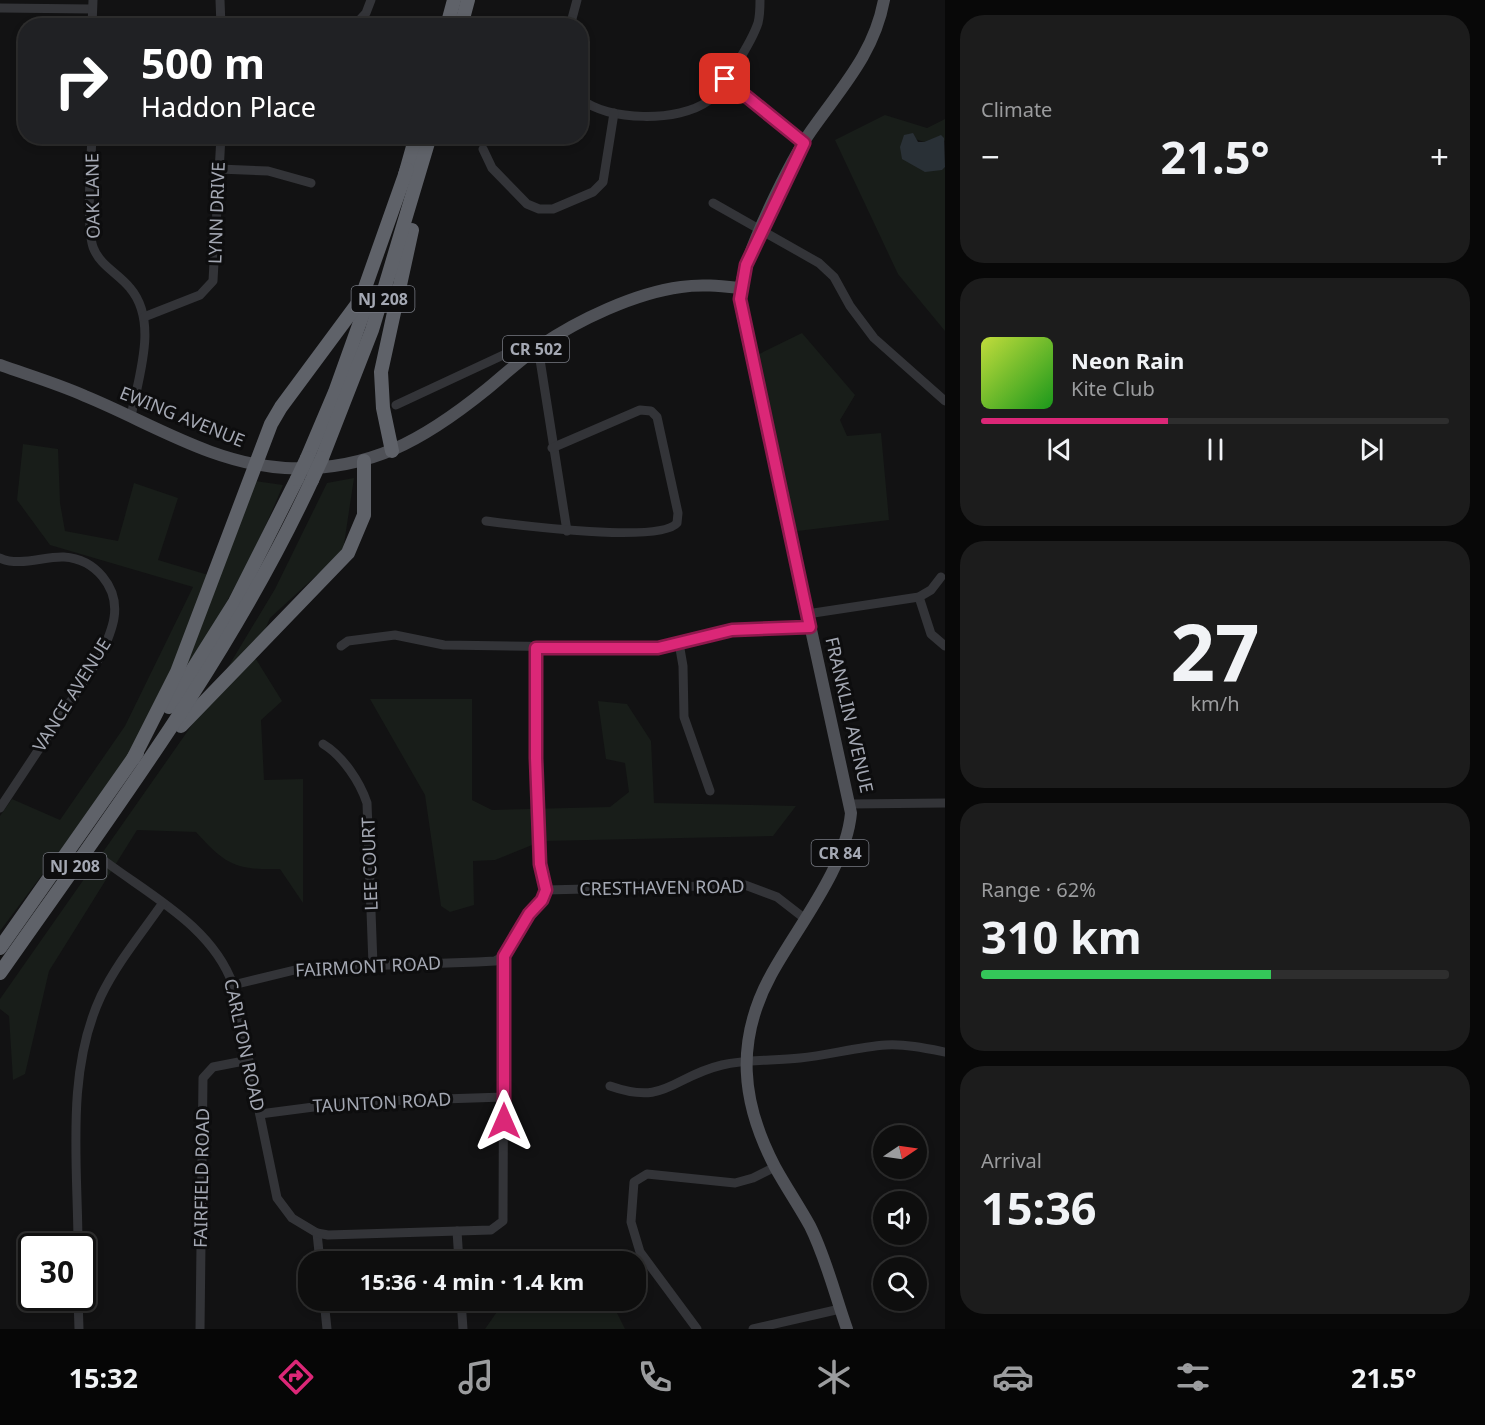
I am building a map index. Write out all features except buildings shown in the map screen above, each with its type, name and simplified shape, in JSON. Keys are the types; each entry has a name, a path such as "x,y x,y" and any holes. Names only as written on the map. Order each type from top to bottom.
{"highway":[{"path":"449,18 454,0"},
{"path":"463,18 468,0"},
{"name":"NJ 208","path":"0,948 186,682 269,539 307,458 359,326 414,144"},
{"name":"NJ 208","path":"0,973 149,760 238,623 312,480 356,376 380,308 428,144"},
{"path":"392,451 381,395 382,359 433,144"},
{"path":"133,759 171,686 255,464 281,407 361,300 407,169"},
{"path":"149,760 348,553 364,515 364,460"}],"main road":[{"name":"FRANKLIN AVENUE","path":"847,1329 810,1227 775,1167 754,1114 745,1061 748,1031 758,1002 840,854 850,824 850,804 742,313 740,288 746,265 760,231 804,143 860,65 874,35 884,0"},
{"name":"EWING AVENUE","path":"0,365 85,395 211,452 255,464 309,468 364,460 392,451 420,438 448,420 538,347 588,318 650,294 695,286 740,288"}],"street":[{"path":"220,0 221,18"},
{"path":"361,18 371,0"},
{"path":"572,18 577,0"},
{"path":"588,104 614,113 660,115 691,109 709,100 725,79 754,31 759,16 760,0"},
{"path":"0,8 92,5"},
{"path":"725,79 804,143"},
{"path":"483,149 492,168 524,201 539,209 553,209 593,192 603,182 614,113"},
{"name":"OAK LANE","path":"92,144 93,245 102,262 134,292 144,316 144,336 131,417"},
{"name":"LYNN DRIVE","path":"144,316 200,295 213,281 221,144"},
{"path":"219,169 268,171 311,183"},
{"path":"713,203 828,271 874,338 945,400"},
{"path":"538,347 552,448 567,531"},
{"name":"EWING AVENUE","path":"396,405 514,350 538,347"},
{"path":"486,522 567,531 666,530 674,526 678,513 657,417 651,411 640,410 552,448"},
{"name":"VANCE AVENUE","path":"0,558 12,561 61,557 79,560 96,569 107,582 115,609 112,629 100,657 2,802"},
{"path":"807,614 919,597 931,590 941,578"},
{"path":"919,597 934,639 945,646"},
{"path":"341,646 348,641 395,635 444,645 658,648 732,630 810,627"},
{"path":"679,643 683,666 684,717 710,792"},
{"path":"319,1251 317,1233 328,1235 490,1230 503,1221 504,956 529,914 542,900 546,890 540,864 536,758 536,648"},
{"name":"LEE COURT","path":"323,744 335,751 361,788 367,803 373,965"},
{"path":"850,804 945,803"},
{"name":"CARLTON ROAD","path":"106,862 207,940 223,962 233,985 277,1198 292,1218 317,1233"},
{"name":"CRESTHAVEN ROAD","path":"546,890 745,885 777,897 804,918"},
{"path":"78,1233 78,1093 87,1036 111,978 162,904"},
{"name":"FAIRMONT ROAD","path":"233,985 303,968 495,961 504,956"},
{"path":"610,1086 637,1094 655,1093 706,1070 745,1061 810,1057 886,1045 919,1047 945,1052"},
{"name":"FAIRFIELD ROAD","path":"200,1329 203,1078 213,1067 249,1060"},
{"name":"TAUNTON ROAD","path":"260,1114 352,1102 504,1097"},
{"path":"697,1329 643,1258 635,1243 631,1222 634,1182 647,1174 735,1183 753,1178 775,1167"},
{"path":"457,1231 458,1251"},
{"path":"753,1329 840,1309"},
{"path":"78,1311 79,1329"},
{"path":"325,1311 327,1329"},
{"path":"462,1311 463,1329"}],"shaded area":[{"path":"885,115 927,128 945,119 945,141 940,136 924,142 904,135 942,170 945,167 945,331 898,274 835,140"},
{"path":"913,133 918,142 941,135 944,138 945,167 942,170 925,172 902,159 900,147 904,135"},
{"path":"802,333 855,395 840,420 847,436 881,433 889,520 789,532 751,358"},
{"path":"23,444 58,449 60,503 65,531 118,541 134,483 178,498 158,560 215,577 255,481 283,485 226,604 192,661 118,771 0,931 0,816 12,799 60,820 125,726 193,587 50,545 17,500"},
{"path":"354,478 343,551 270,618 254,656 282,701 261,720 264,780 303,779 303,903 280,869 252,868 232,863 215,852 196,832 137,830 49,971 25,1074 13,1080 9,1016 0,1009 0,999 201,712 275,589 327,483"},
{"path":"370,699 472,699 472,800 492,810 610,807 629,792 625,763 606,759 598,701 627,704 651,741 654,803 796,806 773,836 542,841 495,860 473,861 474,905 450,912 441,906 425,795"},
{"path":"498,1311 616,1311 625,1329 485,1329"}],"route":[{"path":"504,1121 504,956 529,914 542,900 546,890 540,864 536,758 536,648 658,648 732,630 810,627 740,299 742,276 746,265 760,231 804,143 725,79"}]}
